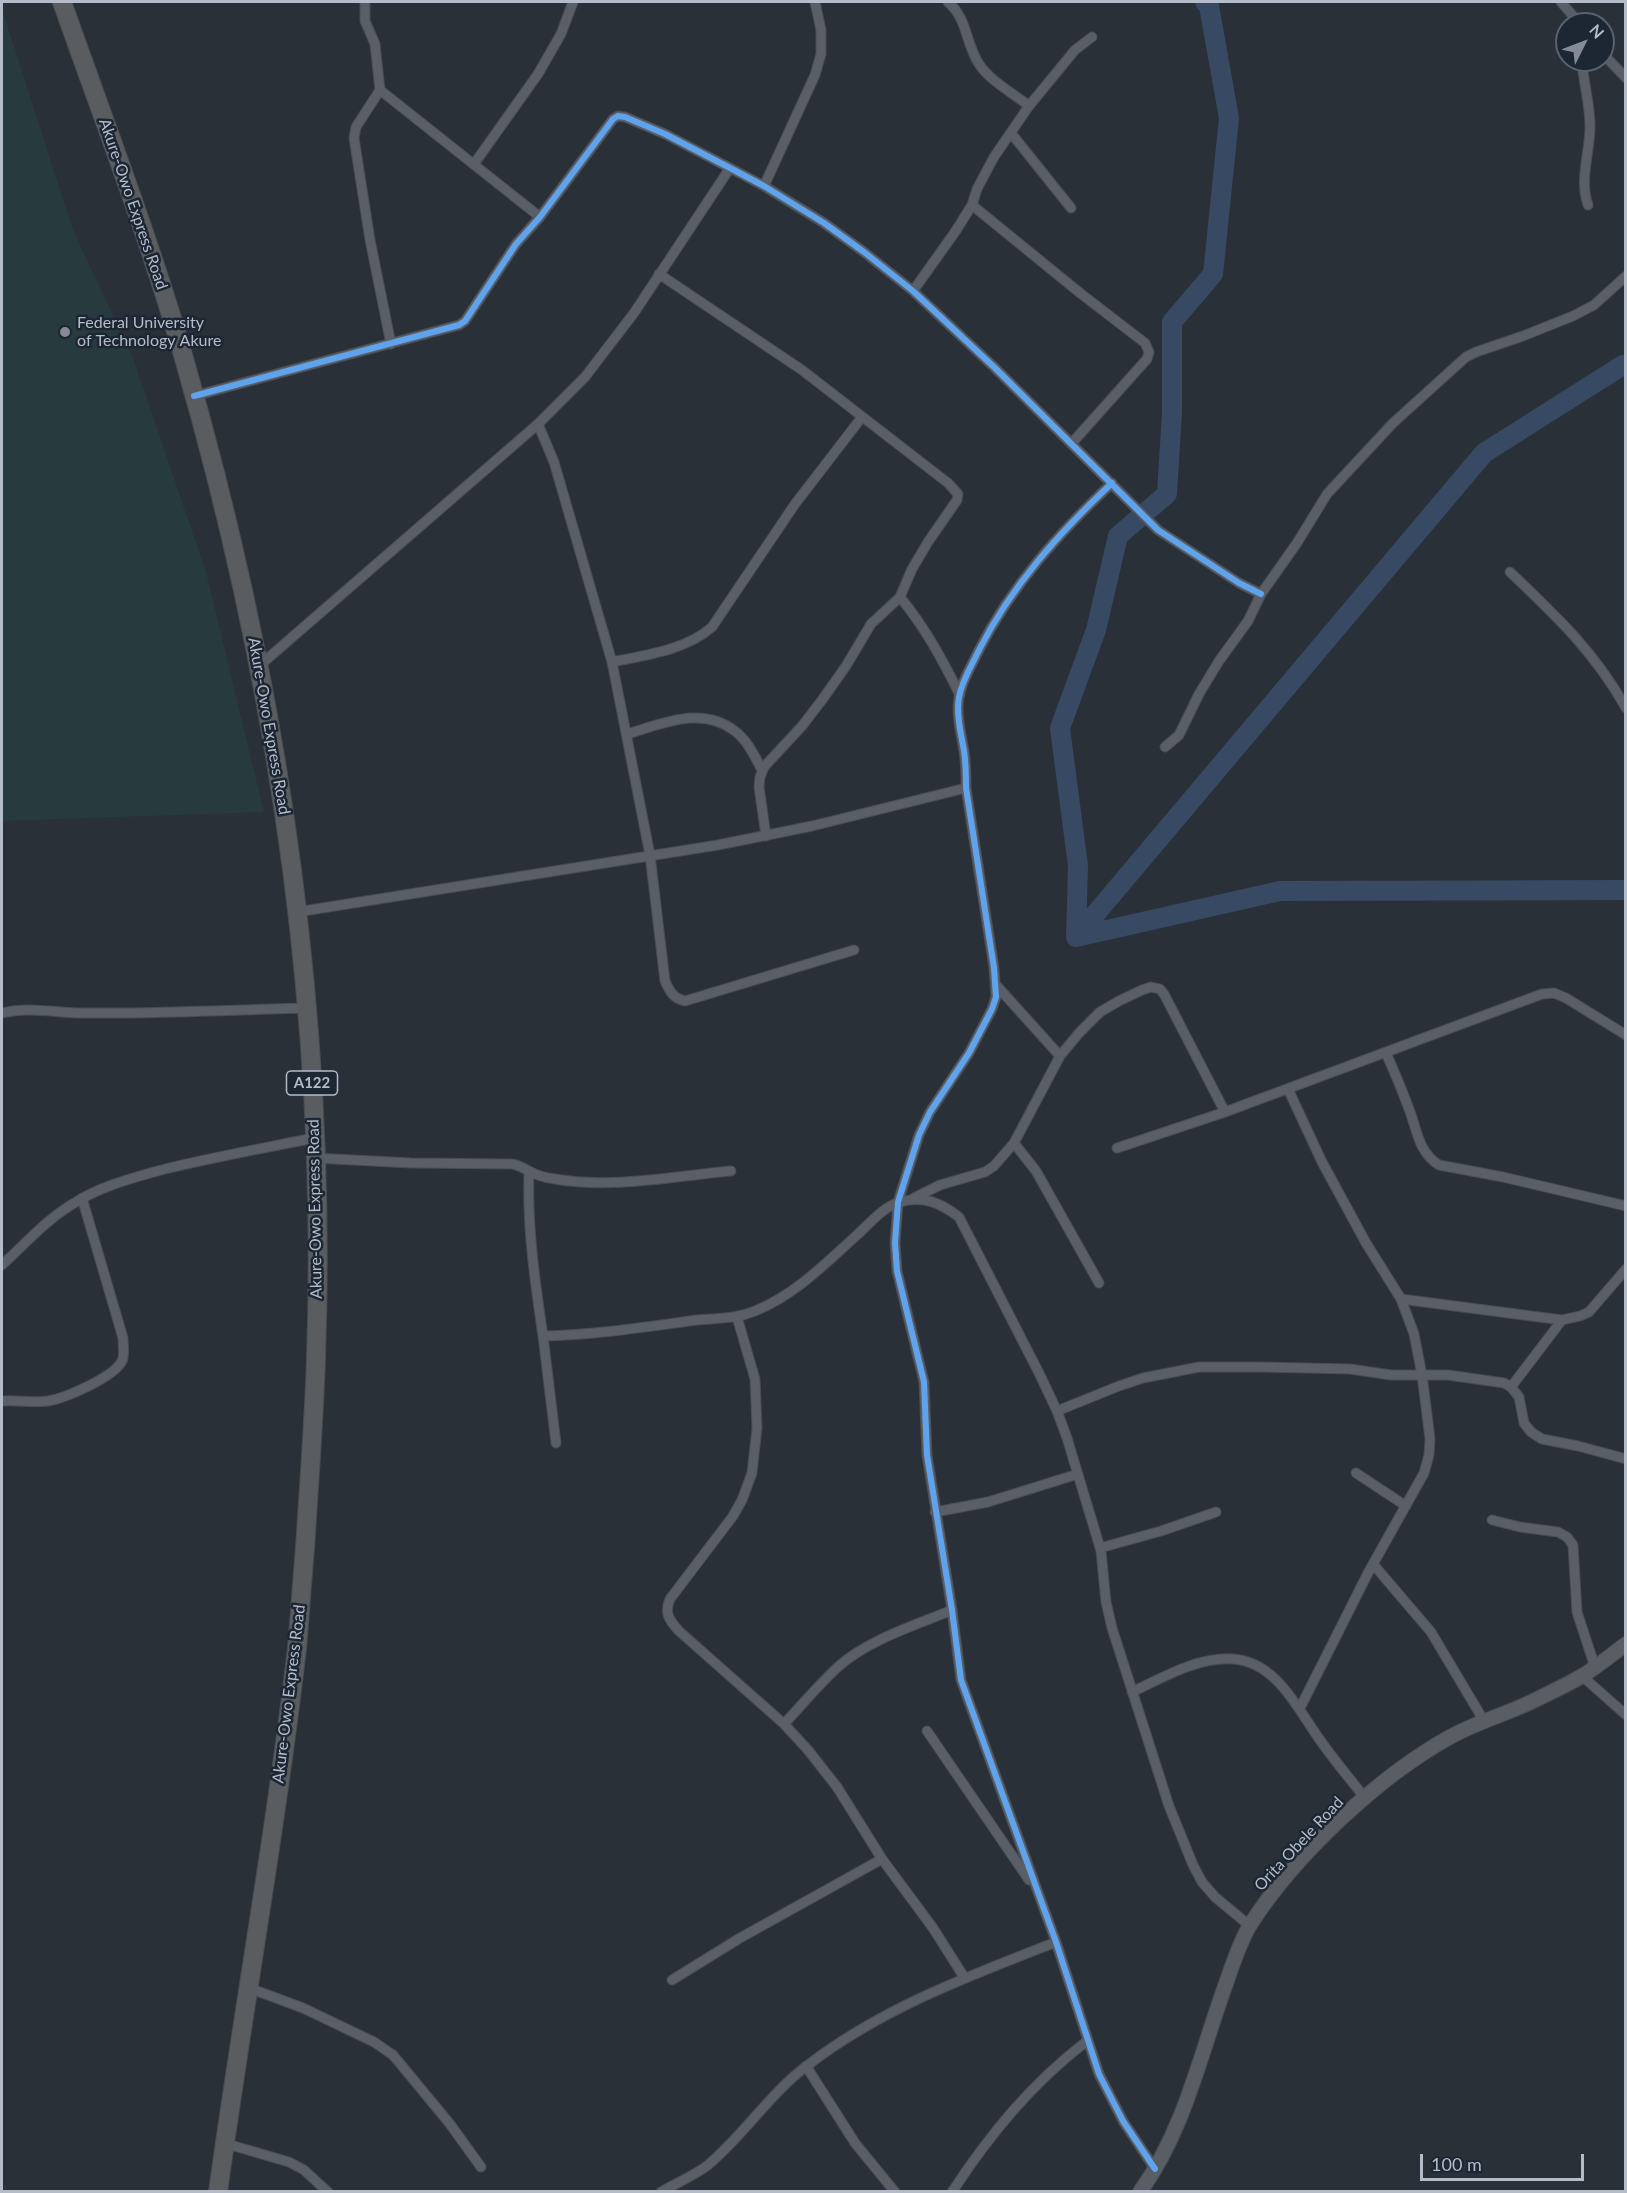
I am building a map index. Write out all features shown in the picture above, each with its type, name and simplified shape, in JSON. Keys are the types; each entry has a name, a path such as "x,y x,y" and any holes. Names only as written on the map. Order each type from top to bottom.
{"highway":[{"name":"Akure-Owo Express Road","path":"62,2 142,225 194,396 225,509 277,760 297,912 314,1110 316,1356 311,1468 297,1646 218,2192"}],"main road":[{"name":"Orita Obele Road","path":"1140,2192 1170,2140 1191,2091 1221,1999 1250,1926 1288,1875 1365,1798 1411,1760 1451,1736 1484,1720 1527,1704 1582,1676 1626,1644"}],"street":[{"path":"365,2 364,21 375,44 380,90 356,127 354,138 370,240 391,344"},
{"path":"474,164 538,74 561,34 573,2"},
{"path":"764,186 815,75 821,54 821,30 815,2"},
{"path":"948,2 961,16 979,63 987,73 1029,106"},
{"path":"913,291 972,205 987,169 1029,106 1075,50 1092,37"},
{"path":"1615,67 1626,78"},
{"path":"1582,72 1588,100 1590,129 1583,192 1588,205"},
{"path":"380,90 540,217"},
{"path":"194,396 459,325 465,321 516,244 540,217 613,119 618,116 625,117 664,134 764,186 824,223 913,291 1072,443 1158,530 1239,583 1261,594"},
{"path":"1011,133 1071,208"},
{"path":"259,666 538,424 585,378 634,313 730,168"},
{"path":"972,205 1145,343 1149,352 1147,359 1072,443"},
{"path":"659,274 802,370 948,483 958,494 957,500 912,569 900,597 871,624 822,700 762,770 759,787 766,836"},
{"path":"1165,747 1179,735 1199,694 1219,661 1248,621 1261,594 1327,495 1393,423 1467,357 1573,316 1594,305 1626,276"},
{"path":"612,662 687,643 701,637 712,627 795,504 862,417"},
{"path":"538,424 554,462 612,662 650,855 665,981 669,991 676,998 685,1000 854,950"},
{"path":"1112,483 1073,520 1016,587 992,625 965,678 960,695 958,713 966,769 966,788 997,986 996,997 969,1053 930,1112 919,1135 898,1202 895,1243 897,1271 924,1382 927,1455 961,1680 1056,1942 1087,2041 1107,2092 1155,2169"},
{"path":"1510,572 1580,641 1597,662 1626,708"},
{"path":"900,597 922,624 960,695"},
{"path":"627,734 686,717 702,717 719,722 735,731 749,747 762,770"},
{"path":"297,912 766,836 966,788"},
{"path":"997,986 1060,1056"},
{"path":"911,1200 940,1185 985,1172 994,1166 1014,1143 1060,1056 1100,1012 1151,987 1160,989 1225,1112"},
{"path":"1117,1148 1225,1112 1542,994 1554,993 1626,1035"},
{"path":"2,1013 41,1009 82,1013 306,1008"},
{"path":"1386,1053 1421,1145 1432,1160 1439,1165 1503,1177 1626,1206"},
{"path":"1288,1089 1322,1162 1366,1243 1401,1299 1414,1334 1430,1439 1424,1473 1373,1564 1300,1708"},
{"path":"2,1265 54,1217 82,1198 122,1180 314,1138"},
{"path":"1014,1143 1036,1172 1099,1283"},
{"path":"315,1158 411,1163 512,1164 529,1172 555,1179 586,1182 622,1182 731,1171"},
{"path":"529,1172 528,1199 532,1253 556,1443"},
{"path":"2,1401 46,1401 58,1398 114,1370 123,1357 123,1338 82,1198"},
{"path":"543,1336 607,1333 737,1317 782,1298 804,1282 873,1220 898,1202 934,1201 946,1206 959,1217 1057,1411 1085,1492 1100,1548 1106,1602 1132,1692 1169,1806 1193,1865 1202,1882 1215,1897 1250,1926"},
{"path":"1401,1299 1562,1320 1580,1316 1589,1311 1626,1269"},
{"path":"737,1317 755,1379 757,1428 752,1473 733,1516 670,1599 667,1615 679,1631 784,1724 808,1750 837,1786 882,1859 933,1928 964,1977"},
{"path":"1511,1387 1562,1320"},
{"path":"1057,1411 1143,1378 1199,1367 1329,1368 1391,1375 1471,1378 1504,1383 1511,1387 1519,1397 1524,1423 1531,1432 1542,1439 1626,1459"},
{"path":"1356,1473 1406,1506"},
{"path":"935,1512 988,1502 1078,1474"},
{"path":"1100,1548 1161,1531 1216,1512"},
{"path":"1492,1520 1568,1537 1573,1545 1577,1612 1595,1667"},
{"path":"1373,1564 1431,1632 1484,1720"},
{"path":"784,1724 840,1665 854,1655 952,1610"},
{"path":"1132,1692 1172,1673 1198,1664 1230,1659 1247,1661 1263,1669 1280,1684 1300,1708 1318,1738 1365,1798"},
{"path":"1582,1676 1626,1715"},
{"path":"927,1731 998,1837 1037,1890"},
{"path":"672,1980 740,1938 882,1859"},
{"path":"661,2192 713,2161 806,2066 882,2016 964,1977 1056,1942"},
{"path":"249,1988 312,2012 374,2042 393,2055 450,2124 481,2168"},
{"path":"952,2192 992,2135 1016,2106 1057,2065 1087,2041"},
{"path":"806,2066 855,2143 895,2192"},
{"path":"224,2143 289,2162 304,2170 328,2192"}],"green space":[{"name":"Federal University of Technology Akure","path":"2,9 73,230 133,358 206,572 264,812 2,821"}],"waterway":[{"path":"1205,2 1209,6 1229,118 1213,274 1172,322 1172,412 1167,494 1118,536 1096,630 1060,728 1078,866 1076,937 1280,891 1626,890"},
{"path":"1076,937 1484,453 1626,365"}],"cycle path":[{"path":"194,396 459,325 465,321 516,244 540,217 613,119 618,116 625,117 665,134 764,186 824,223 864,252 913,291 995,368 1158,530 1239,583 1261,594"},
{"path":"1112,483 1055,541 1022,582 992,626 960,691 958,717 965,760 966,788 994,968 996,997 969,1053 930,1112 919,1135 898,1202 895,1243 897,1271 924,1382 927,1455 961,1680 1056,1942 1099,2074 1123,2121 1155,2169"}],"place":[{"name":"Federal University of Technology Akure","path":"65,332"}]}
